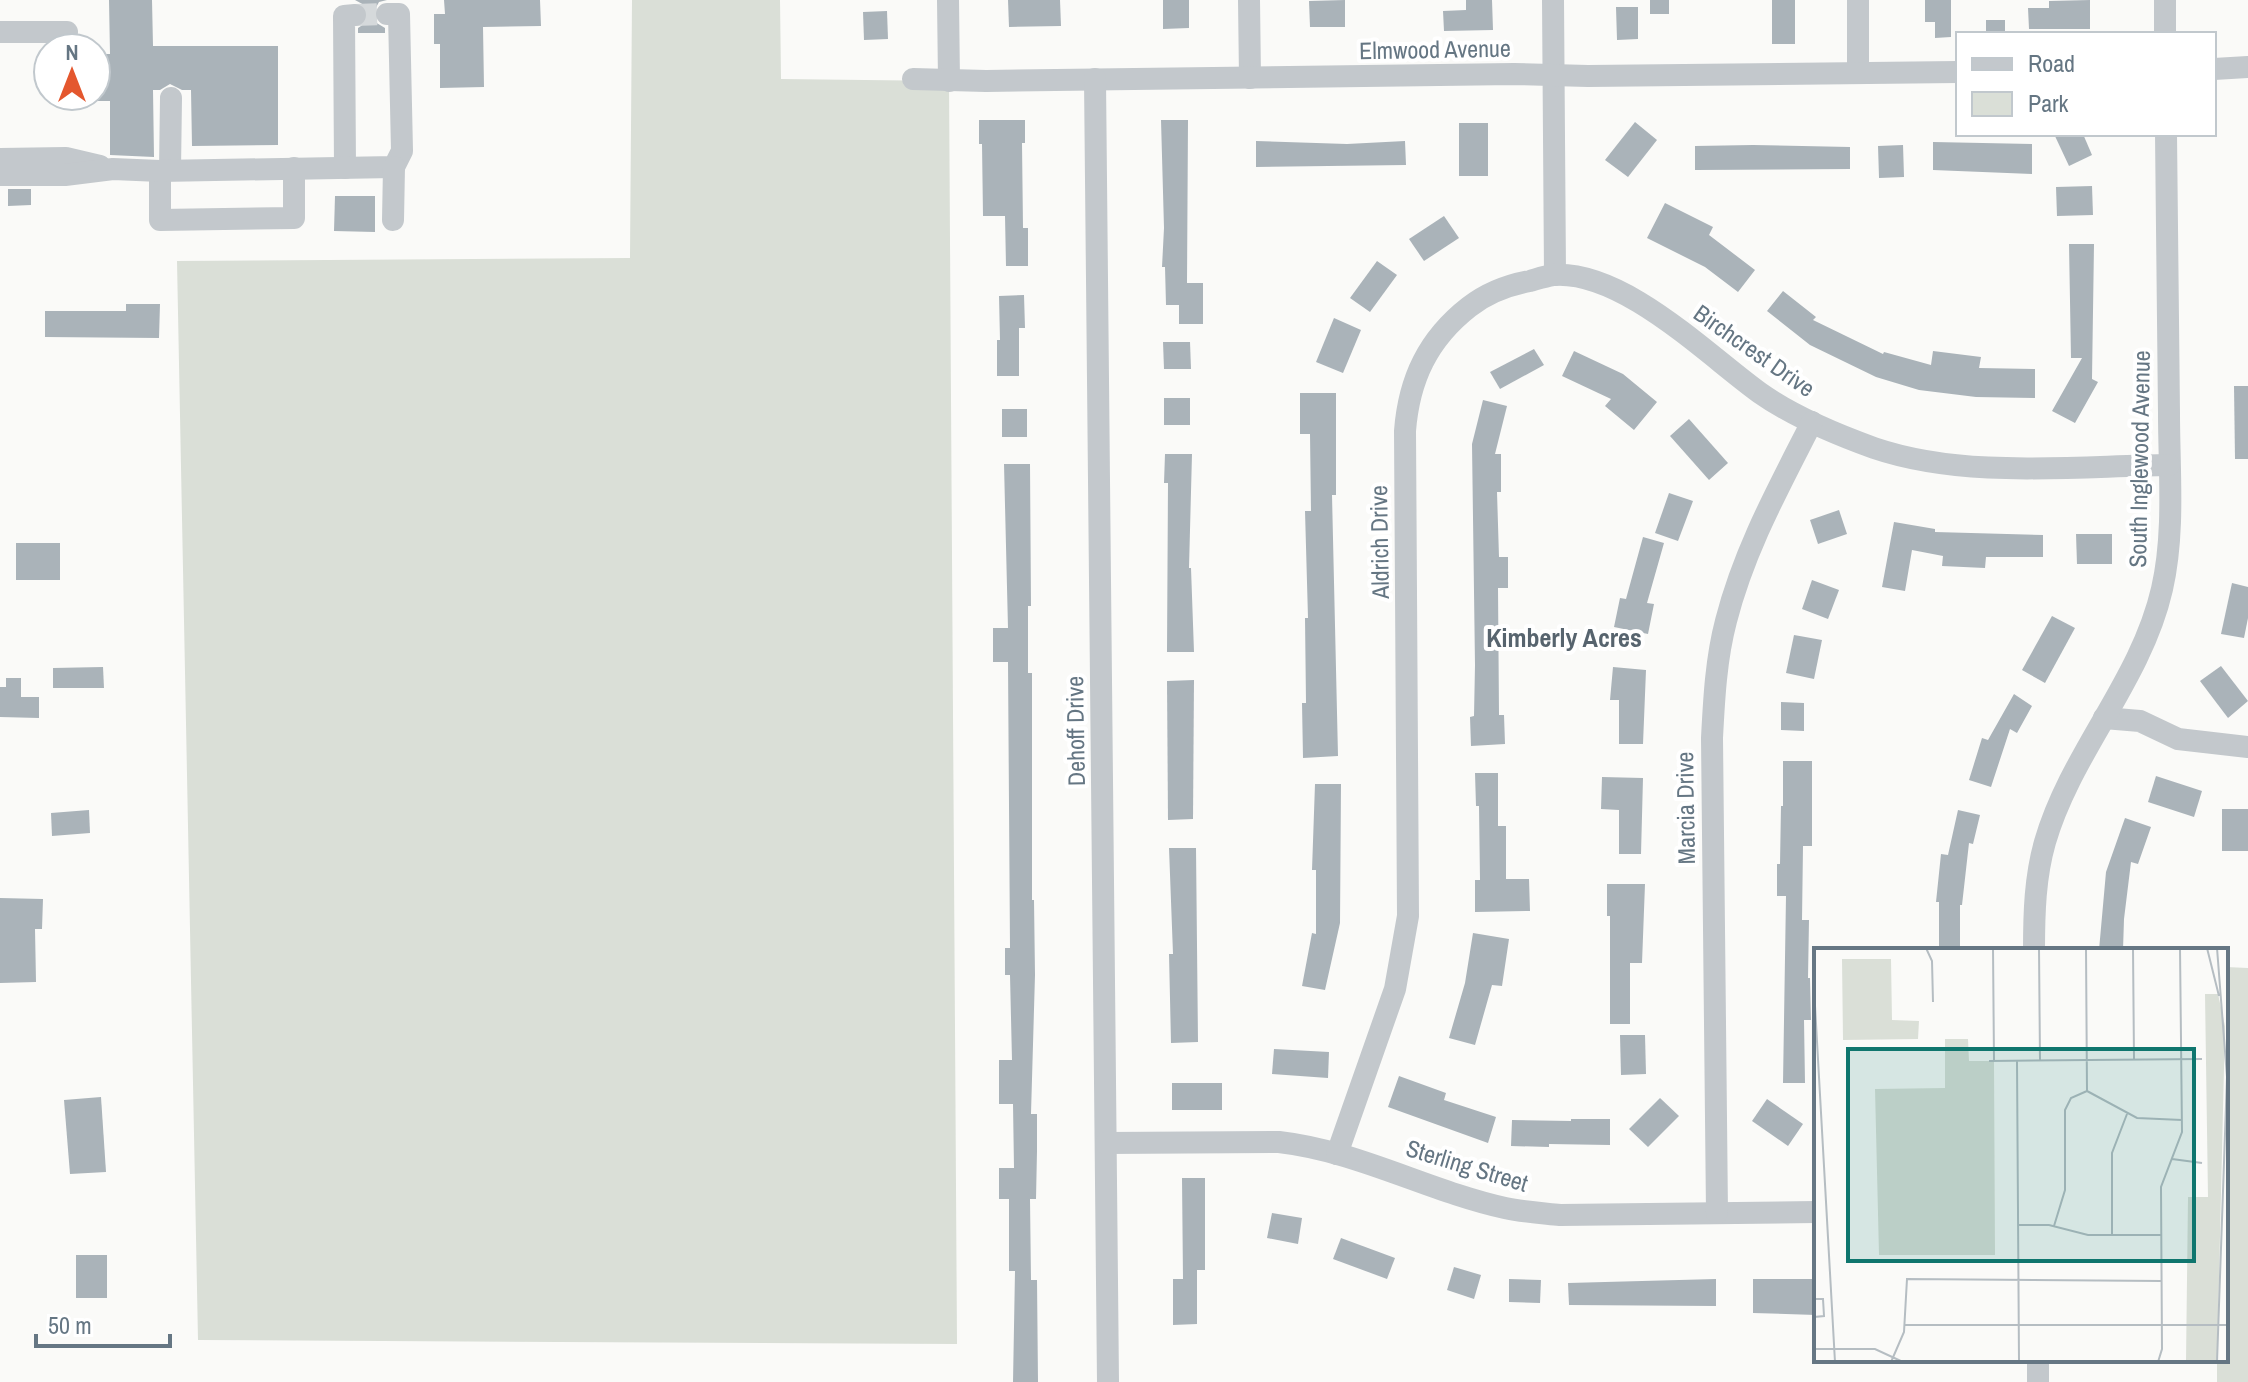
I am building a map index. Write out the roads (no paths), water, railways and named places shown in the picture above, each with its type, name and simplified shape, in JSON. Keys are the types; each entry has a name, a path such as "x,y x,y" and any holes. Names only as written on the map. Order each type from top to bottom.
{"street":[{"path":"948,0 949,81"},
{"path":"1249,0 1250,78"},
{"path":"1553,0 1555,275"},
{"path":"1858,0 1858,72"},
{"path":"2165,0 2165,32"},
{"path":"387,14 399,14 402,151 394,167 393,220"},
{"path":"345,168 344,16 355,15"},
{"path":"0,32 32,32"},
{"path":"2216,69 2248,67"},
{"name":"Elmwood Avenue","path":"913,79 1956,72"},
{"name":"Dehoff Drive","path":"1095,79 1108,1382"},
{"path":"171,98 160,220 294,218 294,168"},
{"name":"South Inglewood Avenue","path":"2034,948 2034,901 2045,842 2073,774 2146,638 2161,591 2169,540 2166,136"},
{"path":"0,159 66,158 113,169"},
{"path":"0,175 65,175 113,169 394,167"},
{"name":"Birchcrest Drive","path":"1555,275 1589,279 1634,299 1762,394 1812,422 1878,449 1950,465 1998,468 2169,465"},
{"name":"Aldrich Drive","path":"1337,1154 1395,989 1408,916 1405,431 1409,395 1424,356 1452,320 1480,299 1506,287 1555,275"},
{"name":"Marcia Drive","path":"1717,1213 1712,738 1715,680 1726,623 1743,567 1766,513 1812,422"},
{"path":"2104,718 2140,721 2178,739 2248,747"},
{"name":"Sterling Street","path":"1106,1143 1279,1142 1306,1145 1483,1203 1522,1212 1560,1215 1814,1212"}],"tunnel":[{"path":"355,15 387,14"}],"district":[{"name":"Kimberly Acres","path":"1564,638"}]}
